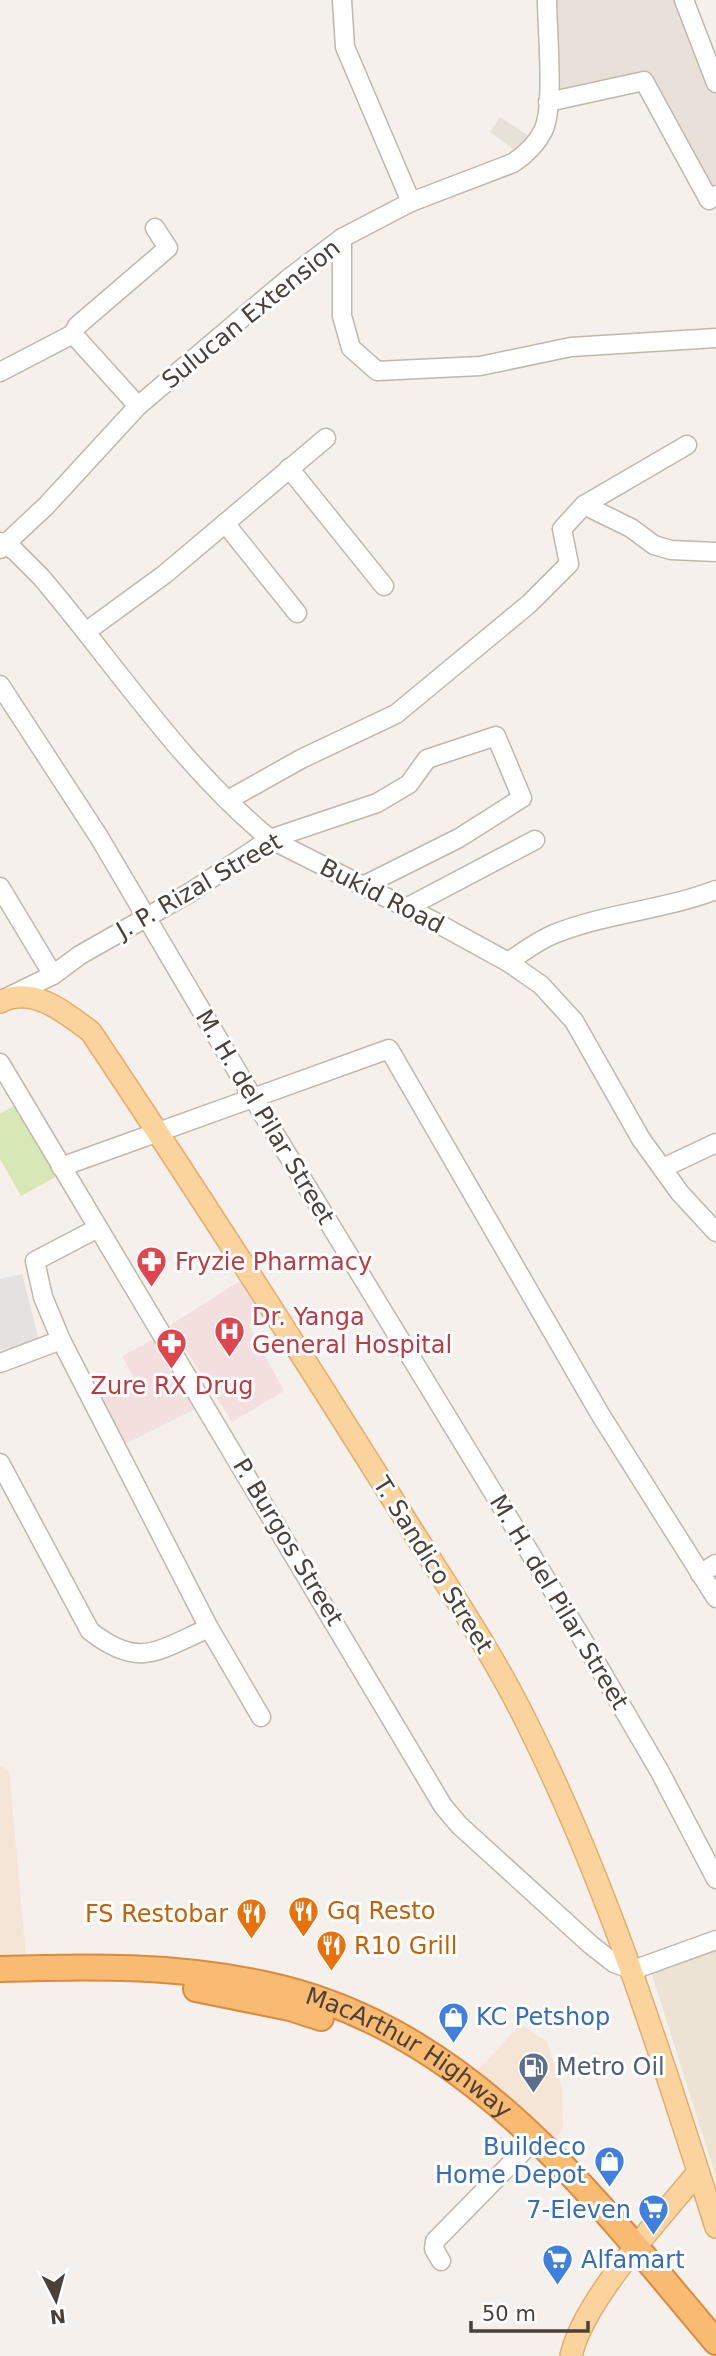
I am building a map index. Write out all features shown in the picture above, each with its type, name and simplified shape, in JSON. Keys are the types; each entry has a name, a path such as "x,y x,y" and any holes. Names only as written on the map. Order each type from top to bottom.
{"highway":[{"name":"MacArthur Highway","path":"0,1969 145,1968 230,1977 294,1991 332,2005 427,2052 478,2086 632,2255 716,2342"},
{"name":"MacArthur Highway","path":"0,1983 150,1983 220,1993 290,2008 354,2031 425,2067 531,2143"},
{"name":"MacArthur Highway","path":"632,2255 709,2356"}],"main road":[{"name":"T. Sandico Street","path":"5,999 50,1004 91,1032 319,1382 497,1669 526,1721 586,1847 634,1970 716,2227"},
{"path":"571,2356 574,2341 592,2308 698,2172"}],"street":[{"path":"342,0 345,47 411,202"},
{"name":"Sulucan Extension","path":"1,545 46,506 138,406 288,279 342,238 411,202 520,159 543,131 548,102 547,0"},
{"path":"684,0 716,83"},
{"path":"548,102 644,81 709,200 716,195"},
{"path":"0,372 73,334 77,326 168,248 155,228"},
{"path":"342,238 342,316 351,348 377,371 480,366 570,347 716,338"},
{"path":"73,334 138,406"},
{"path":"87,631 165,574 326,438"},
{"path":"228,800 301,760 397,714 529,604 569,564 562,529 584,505 687,445"},
{"path":"289,468 384,586"},
{"path":"584,505 631,528 654,545 671,550 716,552"},
{"path":"225,523 297,612"},
{"name":"Bukid Road","path":"1,545 34,570 181,748 228,800 270,839 508,962 541,985 574,1021 628,1118 663,1168 716,1232"},
{"name":"M. H. del Pilar Street","path":"0,685 78,804 253,1098 583,1640 660,1772 716,1879"},
{"name":"J. P. Rizal Street","path":"5,999 53,975 80,955 191,892 270,839 377,803 409,784 427,759 496,736 522,798 459,838 363,886"},
{"path":"406,908 535,840"},
{"path":"0,887 53,975"},
{"path":"508,962 538,942 565,930 692,899 716,890"},
{"path":"61,1167 389,1049 586,1391 716,1598"},
{"name":"P. Burgos Street","path":"0,1063 443,1806 459,1825 591,1945 614,1963 634,1970"},
{"path":"663,1168 716,1143"},
{"path":"98,1228 35,1261 43,1297 61,1340 209,1628 261,1717"},
{"path":"0,1363 61,1340"},
{"path":"0,1464 90,1631 109,1646 130,1655 154,1651 209,1628"},
{"path":"699,1574 716,1564"},
{"path":"634,1970 716,1940"},
{"path":"441,2261 434,2249 435,2241 531,2143"}],"shaded area":[{"path":"547,0 684,0 716,85 716,195 644,81 548,102"},
{"path":"500,117 530,137 519,153 490,132"},
{"path":"22,1274 39,1340 0,1350 0,1279"},
{"name":"Dr. Yanga General Hospital","path":"243,1279 265,1316 249,1325 284,1391 232,1422 170,1325"},
{"name":"Dr. Yanga General Hospital","path":"160,1336 197,1408 123,1445 97,1395 133,1376 122,1356"},
{"path":"0,1766 9,1770 26,1956 0,1957"},
{"path":"716,1949 716,2177 651,1972"},
{"path":"521,2024 547,2042 562,2087 563,2128 553,2147 477,2071"}],"green space":[{"path":"19,1103 59,1175 21,1196 0,1159 0,1114"}],"place":[{"name":"Fryzie Pharmacy","path":"152,1289"},
{"name":"Dr. Yanga General Hospital","path":"229,1358"},
{"name":"Zure RX Drug","path":"172,1371"},
{"name":"Gq Resto","path":"304,1938"},
{"name":"FS Restobar","path":"251,1941"},
{"name":"R10 Grill","path":"331,1973"},
{"name":"KC Petshop","path":"453,2044"},
{"name":"Metro Oil","path":"533,2094"},
{"name":"Buildeco Home Depot","path":"609,2188"},
{"name":"7-Eleven","path":"654,2237"},
{"name":"Alfamart","path":"558,2287"}]}
